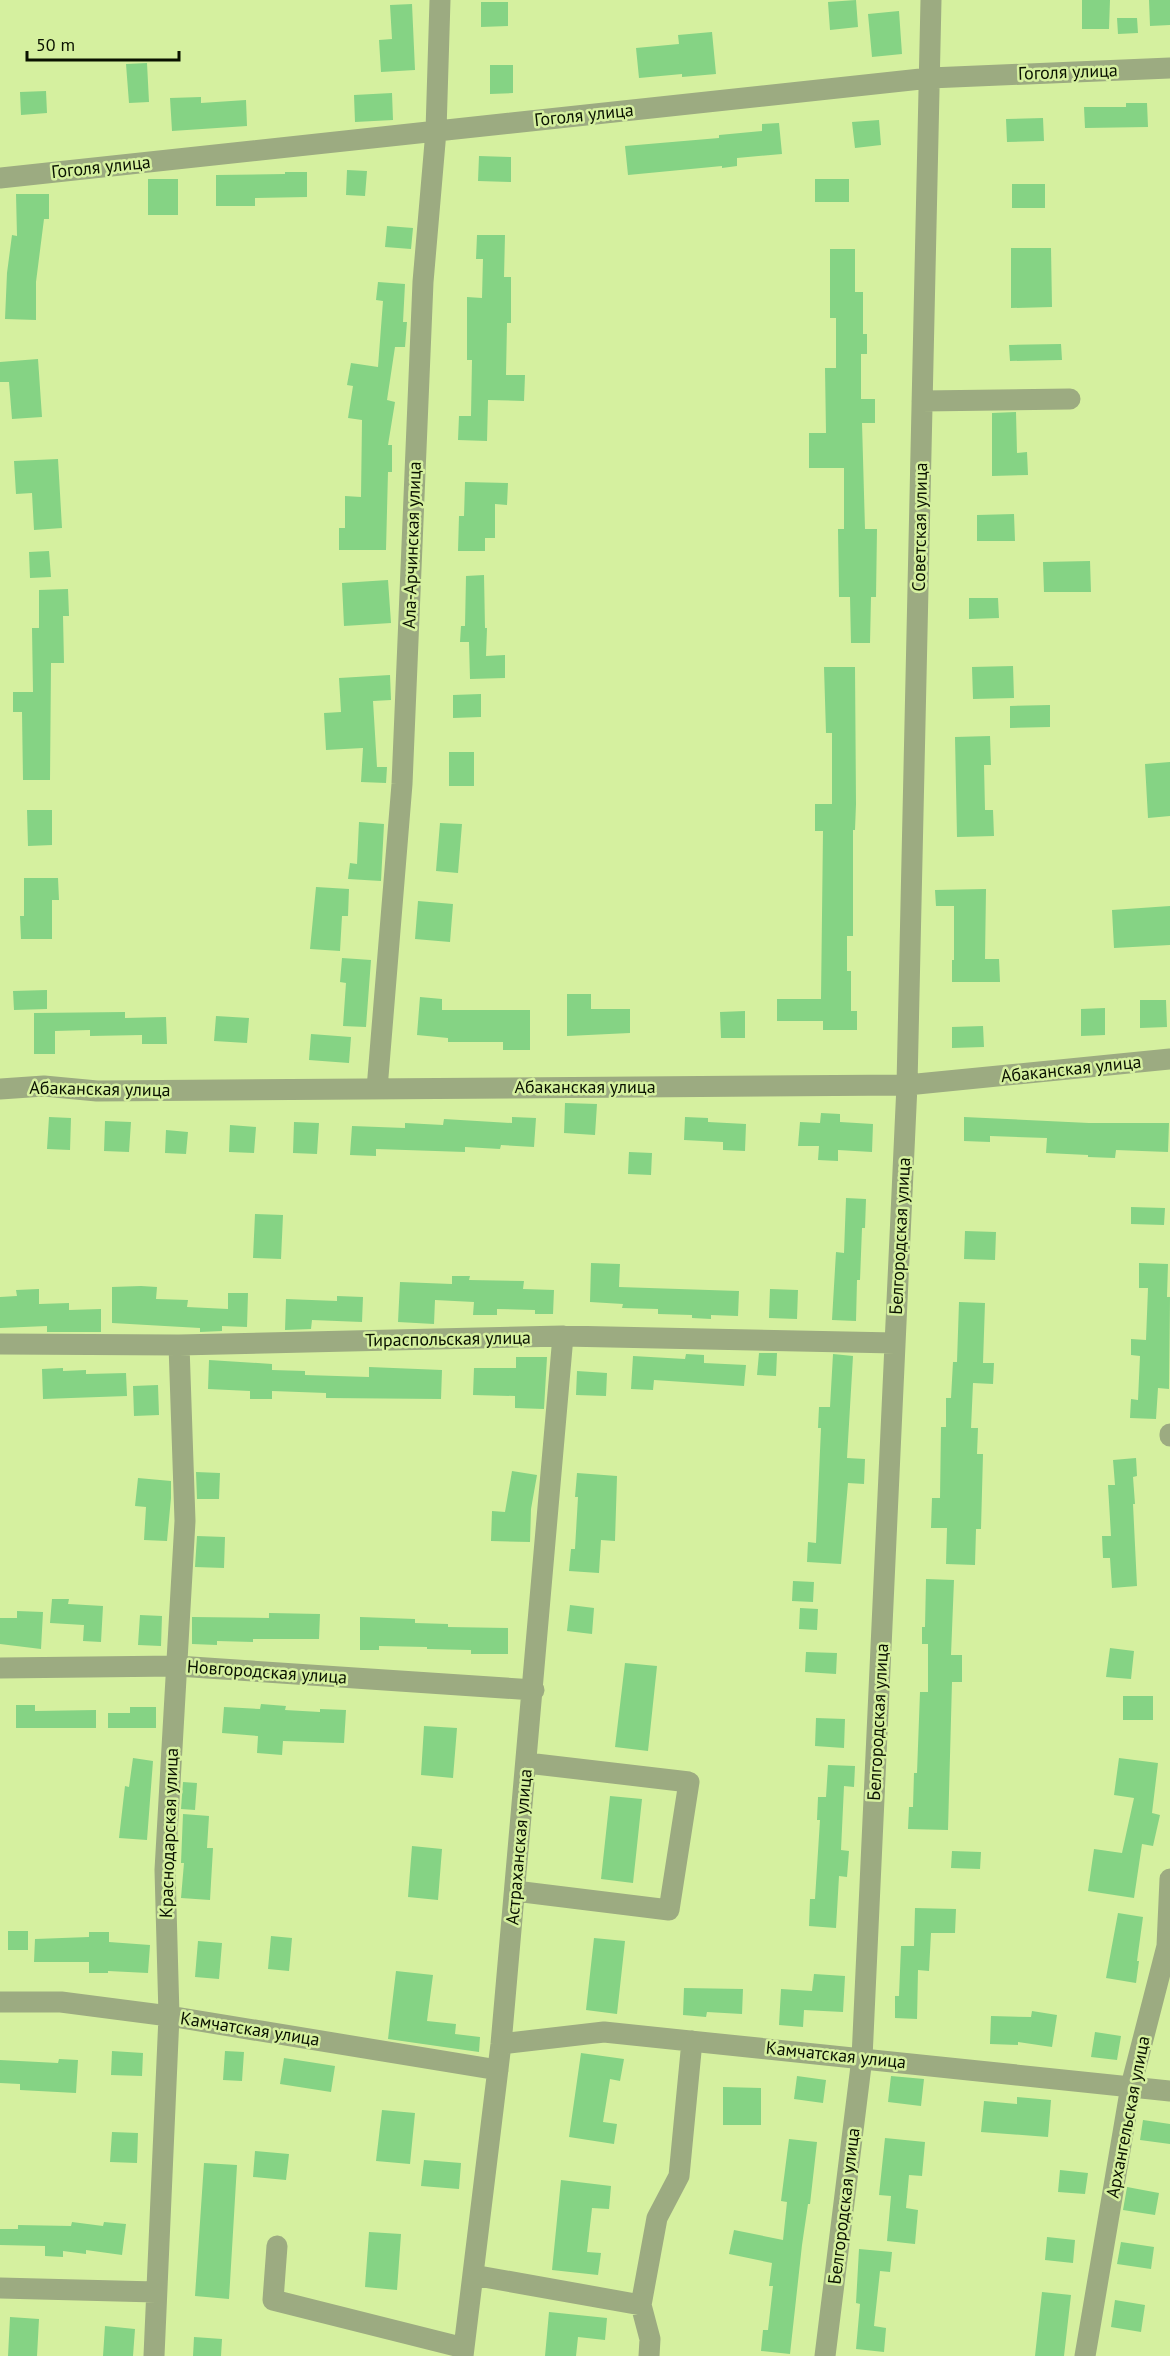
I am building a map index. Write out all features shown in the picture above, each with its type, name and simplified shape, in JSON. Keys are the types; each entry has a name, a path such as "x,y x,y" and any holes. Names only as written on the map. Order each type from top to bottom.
{"street":[{"name":"Ала-Арчинская улица","path":"376,1089 402,784 423,282 436,131 440,0"},
{"name":"Советская улица","path":"907,1085 931,0"},
{"name":"Гоголя улица","path":"0,178 930,78 1170,68"},
{"path":"922,402 1070,399"},
{"name":"Абаканская улица","path":"0,1089 44,1086 97,1091 907,1085 1170,1059"},
{"name":"Белгородская улица","path":"825,2356 862,2058 907,1085"},
{"name":"Тираспольская улица","path":"0,1344 179,1345 563,1336 895,1343"},
{"name":"Астраханская улица","path":"463,2352 501,2044 534,1690 563,1336"},
{"name":"Краснодарская улица","path":"153,2356 169,2016 165,1870 184,1521 179,1345"},
{"name":"Новгородская улица","path":"0,1668 177,1666 534,1690"},
{"path":"515,1891 669,1910 689,1782 527,1763"},
{"name":"Архангельская улица","path":"1085,2356 1131,2086 1167,1946 1170,1879"},
{"name":"Камчатская улица","path":"0,2002 61,2002 169,2016 498,2070"},
{"name":"Камчатская улица","path":"501,2044 603,2032 1170,2091"},
{"path":"649,2356 650,2339 641,2306 657,2218 679,2176 692,2041"},
{"path":"277,2246 273,2300 463,2352"},
{"path":"473,2275 641,2306"},
{"path":"0,2288 156,2292"}],"building":[{"path":"856,0 858,27 830,30 828,2"},
{"path":"1082,0 1110,0 1109,29 1082,29"},
{"path":"1149,0 1170,0 1170,25 1150,26"},
{"path":"481,2 508,2 508,26 481,27"},
{"path":"412,4 415,70 381,72 379,40 392,39 390,5"},
{"path":"899,11 902,54 872,57 868,14"},
{"path":"1117,18 1137,18 1138,33 1118,34"},
{"path":"712,32 716,74 639,78 636,48 679,44 678,35"},
{"path":"147,63 149,102 129,103 126,64"},
{"path":"490,65 513,65 513,93 490,94"},
{"path":"46,91 47,113 21,115 20,92"},
{"path":"392,93 393,120 355,122 354,95"},
{"path":"201,97 201,103 246,100 247,126 172,131 170,98"},
{"path":"1126,103 1147,103 1148,127 1085,128 1084,107 1126,107"},
{"path":"1043,118 1044,141 1007,142 1006,119"},
{"path":"879,120 881,145 855,148 852,122"},
{"path":"779,123 782,154 737,158 737,166 628,175 625,146 719,138 719,135 762,131 762,124"},
{"path":"479,156 511,157 511,182 478,181"},
{"path":"347,170 367,171 365,196 346,195"},
{"path":"285,172 307,172 307,197 255,198 255,206 216,206 216,175 285,174"},
{"path":"148,179 178,179 178,215 148,215"},
{"path":"815,179 849,179 849,202 815,202"},
{"path":"1012,184 1045,184 1045,208 1012,208"},
{"path":"16,194 49,194 49,219 44,219 36,282 36,320 5,319 7,273 12,235 17,236"},
{"path":"387,226 413,228 411,249 385,247"},
{"path":"477,235 505,235 504,277 511,277 511,323 507,323 506,375 525,375 524,401 488,400 487,441 458,440 459,416 471,416 472,360 467,360 467,297 482,298 483,259 476,259"},
{"path":"1011,248 1051,248 1052,307 1011,308"},
{"path":"830,249 855,249 855,292 863,292 863,334 867,334 867,354 861,354 861,399 875,399 875,423 862,423 865,529 877,529 876,597 871,597 870,643 851,643 850,597 839,597 838,529 844,529 844,468 809,468 809,433 826,433 825,368 836,368 836,318 830,318"},
{"path":"378,282 405,284 403,322 407,322 405,347 395,347 387,400 395,402 388,445 392,445 392,472 388,472 386,550 339,550 339,528 345,528 345,496 361,497 362,420 348,418 353,386 347,385 351,363 378,367 383,301 376,300"},
{"path":"1061,344 1062,360 1010,361 1009,345"},
{"path":"38,359 42,417 12,419 9,382 0,382 0,362"},
{"path":"1016,412 1017,453 1027,452 1028,475 992,476 992,413"},
{"path":"58,459 62,528 34,530 32,493 16,494 14,461"},
{"path":"465,482 508,483 507,505 495,504 495,538 485,538 485,551 458,551 459,516 464,516"},
{"path":"1014,514 1015,541 977,541 977,515"},
{"path":"49,551 51,577 30,578 29,552"},
{"path":"1090,561 1091,592 1044,592 1043,562"},
{"path":"484,575 486,656 505,655 505,678 470,679 469,642 460,642 461,626 465,626 466,576"},
{"path":"388,580 391,623 344,626 342,583"},
{"path":"68,589 69,616 63,616 64,663 51,663 50,780 23,780 22,712 13,712 13,692 33,692 32,628 39,628 39,590"},
{"path":"969,598 998,598 999,618 969,619"},
{"path":"1013,666 1014,698 973,699 972,667"},
{"path":"824,667 855,667 856,804 855,830 853,830 853,936 847,936 847,971 851,971 851,1011 857,1011 857,1030 823,1030 823,1021 777,1021 777,999 821,999 823,831 815,831 815,804 832,804 832,733 826,733"},
{"path":"390,675 391,700 373,701 377,767 387,767 386,783 361,782 363,748 326,750 324,713 341,712 339,678"},
{"path":"481,694 481,717 453,718 453,695"},
{"path":"1050,705 1050,727 1010,728 1010,706"},
{"path":"990,736 991,765 984,765 985,810 993,810 994,836 957,837 955,737"},
{"path":"449,752 474,752 474,786 449,786"},
{"path":"1170,762 1170,816 1148,818 1145,764"},
{"path":"27,810 52,810 52,845 28,846"},
{"path":"359,822 384,824 381,881 348,879 350,863 357,864"},
{"path":"440,823 462,824 458,873 436,871"},
{"path":"24,878 58,878 59,900 52,900 52,939 21,939 20,916 24,916"},
{"path":"316,887 349,889 348,916 342,916 340,951 310,949"},
{"path":"986,889 985,959 999,959 1000,982 952,982 954,906 936,906 935,890"},
{"path":"418,901 453,904 450,942 415,939"},
{"path":"1170,906 1170,945 1114,948 1112,910"},
{"path":"342,958 371,960 366,1027 343,1026 346,983 340,982"},
{"path":"47,990 47,1009 14,1010 13,991"},
{"path":"567,994 591,994 591,1009 630,1009 630,1033 567,1036"},
{"path":"420,997 442,999 442,1010 530,1010 530,1050 503,1050 503,1042 448,1042 448,1038 417,1035"},
{"path":"1140,1000 1166,1000 1167,1027 1140,1028"},
{"path":"1105,1008 1105,1035 1081,1036 1081,1009"},
{"path":"745,1011 745,1038 721,1038 720,1012"},
{"path":"125,1012 125,1018 166,1017 167,1044 142,1044 142,1035 90,1036 90,1030 55,1031 55,1054 34,1054 34,1013"},
{"path":"216,1016 249,1018 247,1043 214,1041"},
{"path":"983,1026 984,1047 952,1048 952,1027"},
{"path":"311,1034 351,1037 349,1063 309,1060"},
{"path":"565,1103 597,1104 595,1135 564,1133"},
{"path":"821,1113 840,1114 840,1122 873,1124 872,1152 838,1150 838,1161 818,1160 819,1146 798,1146 800,1122 820,1123"},
{"path":"49,1117 71,1118 70,1150 47,1149"},
{"path":"512,1117 536,1118 534,1147 501,1145 500,1149 465,1147 465,1152 376,1149 376,1156 350,1155 352,1126 405,1128 405,1123 443,1125 444,1119 512,1123"},
{"path":"685,1117 708,1118 708,1122 746,1124 745,1151 723,1150 723,1142 684,1140"},
{"path":"964,1117 1089,1123 1169,1123 1168,1152 1116,1150 1115,1158 1088,1157 1088,1155 1046,1153 1047,1138 990,1136 990,1142 964,1141"},
{"path":"105,1121 131,1122 129,1152 104,1151"},
{"path":"294,1122 319,1123 317,1154 293,1153"},
{"path":"230,1125 256,1127 254,1153 229,1152"},
{"path":"166,1130 188,1132 186,1154 165,1153"},
{"path":"629,1152 652,1153 651,1175 628,1174"},
{"path":"846,1198 866,1199 865,1228 862,1228 860,1280 857,1280 856,1321 832,1320 836,1252 844,1253"},
{"path":"1131,1207 1165,1208 1164,1225 1131,1224"},
{"path":"255,1214 283,1215 281,1259 253,1258"},
{"path":"965,1231 996,1232 995,1260 964,1259"},
{"path":"591,1263 620,1264 619,1287 739,1291 738,1316 711,1315 711,1319 692,1318 692,1315 658,1314 658,1309 622,1308 623,1304 590,1302"},
{"path":"1139,1263 1168,1264 1169,1389 1158,1388 1156,1419 1130,1418 1131,1399 1138,1400 1140,1356 1131,1355 1131,1339 1146,1340 1148,1288 1139,1288"},
{"path":"452,1276 470,1276 469,1280 524,1281 523,1289 554,1290 553,1314 535,1314 535,1310 497,1309 497,1315 473,1315 474,1302 435,1300 434,1324 398,1322 400,1282 452,1284"},
{"path":"112,1287 157,1287 156,1299 188,1300 187,1307 228,1309 228,1293 248,1293 247,1327 222,1326 222,1331 200,1332 200,1328 112,1323"},
{"path":"39,1289 39,1304 69,1303 69,1310 101,1309 101,1332 47,1332 47,1326 0,1328 0,1297 17,1296 16,1290"},
{"path":"770,1289 798,1290 797,1319 769,1318"},
{"path":"337,1296 363,1297 362,1322 312,1320 311,1329 285,1330 286,1299 337,1301"},
{"path":"959,1302 985,1303 983,1363 994,1363 993,1384 973,1383 971,1428 978,1428 977,1454 983,1454 981,1529 976,1529 975,1565 946,1564 947,1528 931,1528 932,1498 940,1498 941,1427 946,1427 946,1398 951,1398 953,1362 957,1362"},
{"path":"759,1353 777,1353 776,1376 757,1375"},
{"path":"686,1354 704,1355 704,1363 746,1365 744,1386 654,1380 653,1390 631,1389 633,1356 685,1359"},
{"path":"833,1354 853,1356 847,1458 865,1459 864,1484 848,1483 841,1564 807,1562 808,1542 816,1543 821,1428 818,1428 819,1407 830,1407"},
{"path":"516,1357 547,1357 544,1409 515,1408 515,1396 473,1395 474,1368 516,1368"},
{"path":"209,1360 272,1364 272,1370 305,1371 305,1375 369,1377 369,1367 442,1370 441,1399 326,1398 326,1393 272,1391 272,1399 250,1399 250,1391 208,1389"},
{"path":"63,1368 63,1371 86,1370 86,1374 126,1373 127,1396 43,1399 42,1369"},
{"path":"577,1371 607,1373 606,1396 576,1395"},
{"path":"158,1385 159,1415 134,1416 133,1386"},
{"path":"1136,1458 1137,1476 1133,1477 1135,1504 1133,1504 1137,1586 1112,1588 1110,1558 1103,1558 1102,1536 1111,1536 1108,1485 1115,1485 1113,1460"},
{"path":"512,1471 537,1475 531,1509 530,1542 491,1541 492,1511 505,1512"},
{"path":"196,1472 220,1473 219,1499 197,1499"},
{"path":"577,1473 617,1476 615,1541 601,1540 599,1573 569,1571 571,1549 575,1549"},
{"path":"138,1478 171,1481 167,1541 144,1540 146,1507 135,1506"},
{"path":"197,1536 225,1537 224,1568 195,1567"},
{"path":"926,1579 954,1580 951,1655 962,1655 962,1682 952,1682 948,1830 908,1829 909,1807 913,1807 914,1773 917,1773 920,1692 928,1692 928,1644 922,1644 922,1627 925,1627"},
{"path":"793,1581 814,1582 813,1602 792,1601"},
{"path":"52,1599 69,1599 68,1604 103,1606 101,1642 83,1641 84,1625 50,1623"},
{"path":"570,1605 594,1608 592,1634 567,1631"},
{"path":"800,1608 818,1609 817,1630 799,1629"},
{"path":"17,1611 43,1612 41,1649 0,1644 0,1618 17,1618"},
{"path":"269,1613 320,1614 319,1639 253,1639 253,1642 217,1641 217,1645 192,1644 192,1617 269,1618"},
{"path":"140,1615 162,1616 161,1646 138,1645"},
{"path":"360,1617 415,1619 415,1623 448,1624 448,1627 508,1628 508,1654 471,1654 471,1650 427,1649 427,1647 379,1646 379,1650 360,1650"},
{"path":"1110,1648 1134,1651 1131,1679 1106,1677"},
{"path":"806,1652 837,1653 836,1674 805,1672"},
{"path":"625,1663 657,1666 648,1751 615,1747"},
{"path":"1123,1696 1153,1696 1153,1720 1123,1720"},
{"path":"261,1704 286,1706 285,1710 320,1712 320,1709 346,1710 344,1743 283,1741 282,1755 257,1753 258,1736 222,1733 224,1707 260,1709"},
{"path":"16,1705 35,1705 35,1711 96,1710 96,1728 16,1728"},
{"path":"130,1707 156,1707 156,1728 108,1728 108,1713 130,1713"},
{"path":"816,1718 845,1719 844,1748 815,1746"},
{"path":"424,1726 457,1728 453,1778 421,1775"},
{"path":"133,1758 153,1761 147,1840 119,1838 125,1786 129,1787"},
{"path":"1119,1758 1158,1763 1152,1813 1160,1815 1153,1846 1142,1844 1134,1898 1088,1891 1094,1849 1122,1853 1134,1798 1114,1795"},
{"path":"828,1765 855,1766 854,1787 844,1786 841,1850 849,1851 847,1877 839,1876 836,1928 809,1926 810,1899 815,1899 820,1820 817,1820 818,1797 826,1797"},
{"path":"183,1782 197,1783 195,1810 181,1809"},
{"path":"610,1796 642,1799 633,1883 601,1879"},
{"path":"183,1814 209,1816 207,1848 213,1848 210,1900 181,1898 184,1863 181,1863"},
{"path":"412,1846 442,1849 438,1900 408,1897"},
{"path":"952,1851 981,1852 980,1869 951,1868"},
{"path":"915,1908 956,1909 955,1933 931,1933 929,1971 918,1970 917,2019 895,2018 895,1996 899,1996 901,1946 914,1946"},
{"path":"1118,1913 1143,1917 1136,1983 1106,1978"},
{"path":"8,1931 28,1931 28,1950 8,1950"},
{"path":"89,1932 109,1932 109,1942 150,1945 148,1973 108,1971 108,1973 89,1973 89,1962 34,1962 35,1939 89,1937"},
{"path":"271,1936 292,1938 289,1971 268,1969"},
{"path":"594,1938 625,1941 617,2014 586,2010"},
{"path":"198,1941 222,1943 219,1979 195,1977"},
{"path":"396,1971 433,1975 427,2021 456,2024 455,2034 480,2037 479,2052 388,2039"},
{"path":"814,1974 845,1976 843,2012 804,2010 803,2027 779,2025 781,1989 812,1991"},
{"path":"684,1988 743,1989 742,2014 707,2012 706,2017 683,2015"},
{"path":"1032,2011 1057,2015 1052,2047 1018,2042 1018,2045 990,2044 991,2016 1031,2017"},
{"path":"1095,2032 1121,2036 1117,2060 1091,2057"},
{"path":"112,2051 143,2053 142,2076 111,2075"},
{"path":"225,2051 244,2052 242,2081 223,2080"},
{"path":"581,2053 624,2059 620,2081 610,2079 603,2122 617,2124 614,2144 569,2137"},
{"path":"284,2058 335,2066 331,2092 280,2084"},
{"path":"59,2059 78,2060 76,2093 20,2090 20,2084 0,2083 0,2060 58,2063"},
{"path":"797,2076 826,2080 823,2103 794,2099"},
{"path":"891,2076 924,2079 921,2106 888,2102"},
{"path":"723,2087 761,2088 761,2125 723,2125"},
{"path":"1017,2097 1051,2100 1048,2137 981,2132 984,2101 1017,2104"},
{"path":"382,2110 415,2113 410,2164 376,2161"},
{"path":"1143,2120 1170,2124 1170,2144 1140,2140"},
{"path":"112,2132 138,2133 137,2163 110,2162"},
{"path":"885,2138 925,2142 922,2176 909,2175 906,2208 918,2210 915,2244 887,2241 891,2196 879,2195"},
{"path":"789,2139 817,2142 810,2204 808,2204 802,2245 790,2354 761,2351 763,2330 768,2330 773,2286 769,2286 772,2263 729,2254 734,2230 783,2240 787,2202 781,2201"},
{"path":"255,2151 289,2154 286,2180 253,2177"},
{"path":"424,2160 461,2163 459,2189 421,2186"},
{"path":"204,2163 237,2165 229,2299 195,2296"},
{"path":"1060,2170 1088,2173 1085,2194 1058,2192"},
{"path":"561,2180 611,2186 609,2209 592,2208 587,2252 601,2253 598,2275 552,2270"},
{"path":"1127,2187 1159,2193 1155,2215 1123,2210"},
{"path":"72,2222 103,2226 104,2222 126,2224 122,2255 86,2250 86,2254 63,2251 63,2257 45,2256 45,2246 0,2245 0,2229 18,2229 18,2225 71,2226"},
{"path":"369,2232 401,2234 397,2290 365,2287"},
{"path":"1047,2237 1075,2240 1073,2263 1045,2260"},
{"path":"1121,2242 1154,2247 1151,2269 1117,2264"},
{"path":"859,2249 892,2252 890,2272 880,2271 874,2326 886,2328 884,2352 856,2349 860,2304 856,2303"},
{"path":"1042,2292 1071,2295 1064,2356 1035,2356"},
{"path":"1115,2300 1145,2305 1141,2332 1111,2327"},
{"path":"549,2312 607,2318 605,2340 578,2337 576,2356 545,2356"},
{"path":"10,2317 39,2319 37,2356 8,2356"},
{"path":"105,2326 135,2329 133,2356 103,2356"},
{"path":"194,2337 222,2339 221,2356 193,2356"}]}
